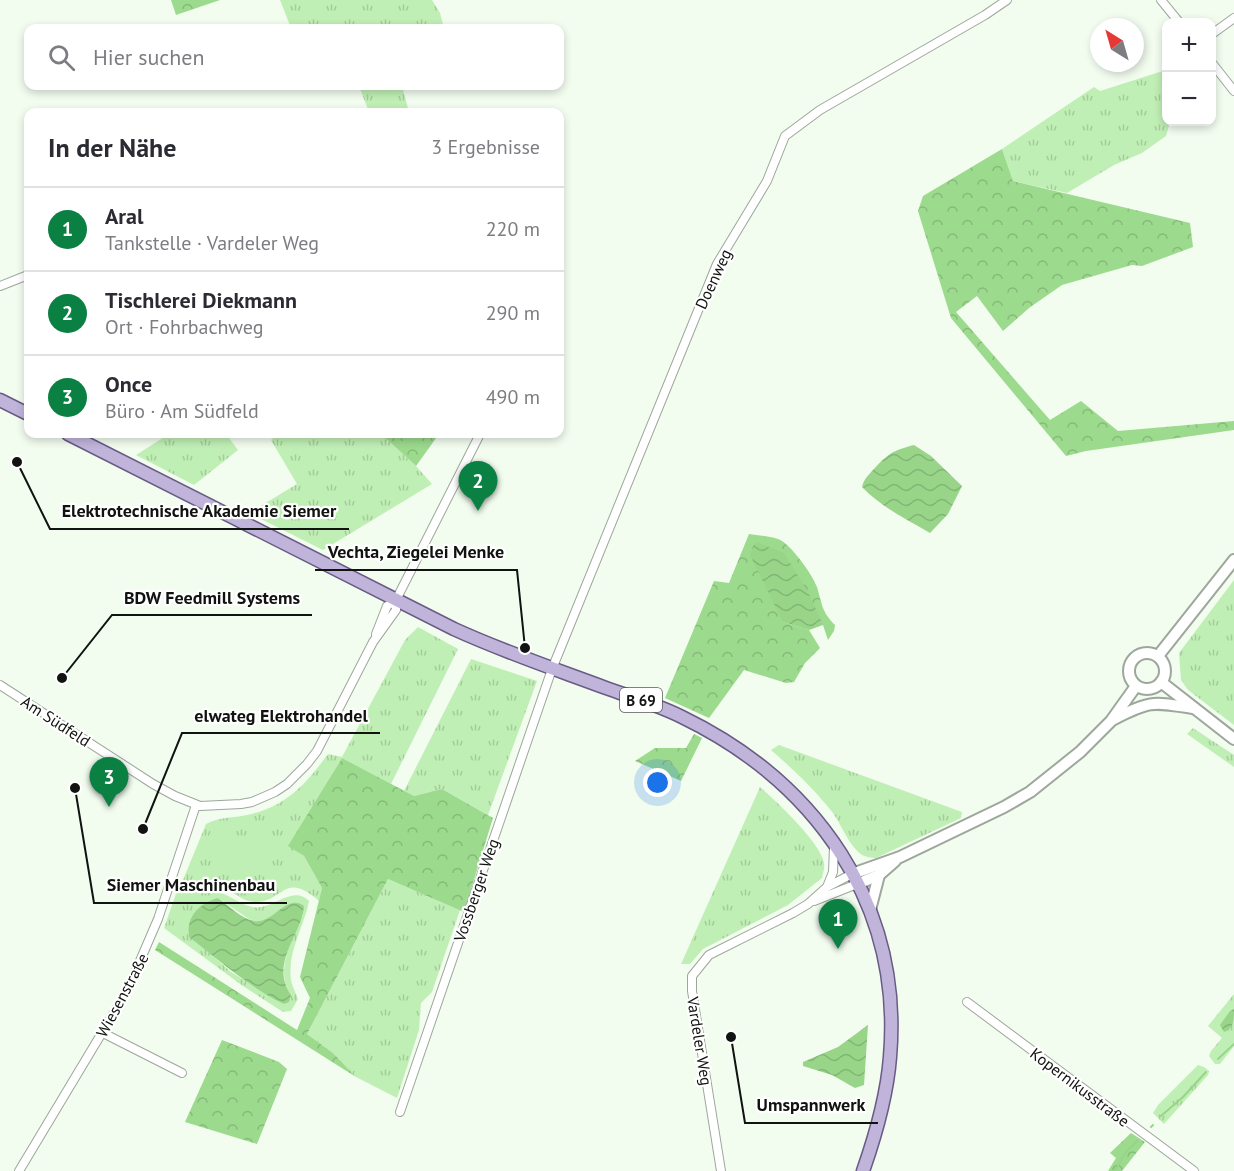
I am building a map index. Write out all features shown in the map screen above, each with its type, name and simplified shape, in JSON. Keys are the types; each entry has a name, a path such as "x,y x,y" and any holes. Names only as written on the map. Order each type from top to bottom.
{"main road":[{"path":"0,400 24,412"},
{"name":"B 69","path":"76,438 486,644 680,715 755,760 792,792 834,845 855,879 870,910 886,964 891,1005 889,1067 882,1108 863,1171"},
{"path":"1158,656 1234,560"},
{"path":"1141,653 1153,653 1158,656 1162,660 1165,671 1161,682 1146,689 1136,686 1128,671 1132,660 1141,653"},
{"path":"1161,682 1234,739"},
{"path":"855,879 1004,807 1030,792 1080,752 1111,721 1136,686"},
{"path":"1111,721 1152,702 1193,708"},
{"path":"855,879 879,875 900,857"},
{"path":"870,910 879,875"}],"street":[{"name":"Doenweg","path":"552,669 717,264 767,182 785,136 820,110 1007,0"},
{"path":"1161,0 1176,18"},
{"path":"1216,31 1234,18"},
{"path":"1216,68 1234,91"},
{"path":"0,286 24,277"},
{"name":"Am Südfeld","path":"0,685 153,784 196,805 222,806 252,802 275,792 296,776 317,751 373,642 396,610 396,600 478,438"},
{"name":"Vossberger Weg","path":"400,1112 552,669"},
{"name":"Wiesenstraße","path":"19,1171 127,992 147,947 196,805"},
{"path":"827,887 834,872 834,845"},
{"name":"Vardeler Weg","path":"808,904 827,887 855,879"},
{"name":"Vardeler Weg","path":"721,1171 692,991 692,976 709,956 793,914 855,879"},
{"name":"Kopernikusstraße","path":"967,1002 1194,1171"},
{"path":"103,1033 182,1073"}],"green space":[{"path":"171,0 220,0 176,15"},
{"path":"280,0 432,0 440,13 443,24 289,24"},
{"path":"1162,71 1162,126 1169,126 1166,136 1142,153 1114,165 1067,193 1013,181 1002,149 1094,87 1100,91"},
{"path":"361,90 403,90 408,108 367,108"},
{"path":"1002,149 1013,181 1190,223 1193,247 1142,266 1132,265 1062,285 1029,308 1003,331 977,296 956,312 1050,420 1081,401 1118,431 1234,421 1234,430 1086,451 1066,456 951,318 918,211 923,196"},
{"path":"163,438 229,438 238,450 194,485 136,455"},
{"path":"273,438 385,438 432,484 323,550 249,513 297,484 271,440"},
{"path":"385,438 436,438 416,466"},
{"path":"749,534 779,539 797,555 815,582 824,611 835,625 834,631 828,640 823,625 783,622 809,630 820,648 805,663 794,682 786,683 744,670 709,718 665,698 714,581 729,583"},
{"path":"1234,580 1234,725 1188,690 1181,680 1179,653"},
{"path":"418,627 458,649 391,784 342,758 289,846 304,856 322,888 319,901 307,892 291,888 265,901 251,902 225,889 183,880 206,824 247,815 273,806 294,793 328,754 342,757 405,640"},
{"path":"471,659 537,681 488,815 442,789 414,796 404,791"},
{"path":"1193,728 1234,755 1234,767 1187,734"},
{"path":"694,734 702,738 681,781 635,761 655,748 686,748"},
{"path":"779,745 962,812 961,818 876,858 864,856 853,846 833,813 819,796 771,750"},
{"path":"342,758 414,796 442,789 493,818 464,912 388,879 307,1034 333,1053 356,1077 155,950 159,942 297,1030 310,998 300,977 322,888 304,856 288,846"},
{"path":"760,787 797,823 815,845 824,863 822,878 788,905 703,949 690,964 681,964"},
{"path":"212,827 275,850 265,877 203,853"},
{"path":"388,879 460,910 432,992 421,1003 419,1030 397,1098 356,1077 333,1053 307,1034"},
{"path":"179,885 216,891 251,907 267,906 291,896 303,897 309,901 291,960 291,980 298,999 291,1011 283,1012 243,986 164,928","holes":["218,898 252,921 263,922 292,903 303,914 286,954 284,975 291,995 284,1004 231,972 212,955"]},
{"path":"1234,994 1234,1046 1220,1064 1215,1064 1209,1056 1222,1038 1208,1026"},
{"path":"222,1040 279,1062 287,1069 257,1144 185,1122"},
{"path":"1198,1065 1209,1071 1208,1075 1164,1124 1153,1113 1158,1105"},
{"path":"1131,1133 1145,1142 1122,1171 1108,1171 1116,1158 1110,1153"}],"water":[{"path":"914,445 931,456 962,486 948,514 930,533 886,507 862,487 867,477 886,457 895,451"},
{"path":"756,542 784,553 808,592 823,625 809,630 783,622 750,555"},
{"path":"218,898 240,915 254,921 267,919 291,903 304,906 298,928 288,949 283,971 285,983 291,995 289,1002 284,1004 259,990 189,937 190,923 195,912"},
{"path":"1234,1009 1232,1026 1224,1032 1220,1025"},
{"path":"868,1025 864,1085 855,1088 832,1075 803,1066 803,1062 838,1047"}],"waterway":[{"path":"1218,1059 1234,1044"},
{"path":"1161,1116 1206,1072"},
{"path":"1115,1171 1125,1153 1138,1140"}],"place":[{"name":"Elektrotechnische Akademie Siemer","path":"17,462"},
{"name":"Tischlerei Diekmann","path":"478,511"},
{"name":"Vechta, Ziegelei Menke","path":"525,648"},
{"name":"BDW Feedmill Systems","path":"62,678"},
{"name":"Siemer Maschinenbau","path":"75,788"},
{"name":"Once","path":"109,807"},
{"name":"elwateg Elektrohandel","path":"143,829"},
{"name":"Aral","path":"838,949"},
{"name":"Umspannwerk","path":"731,1037"}]}
